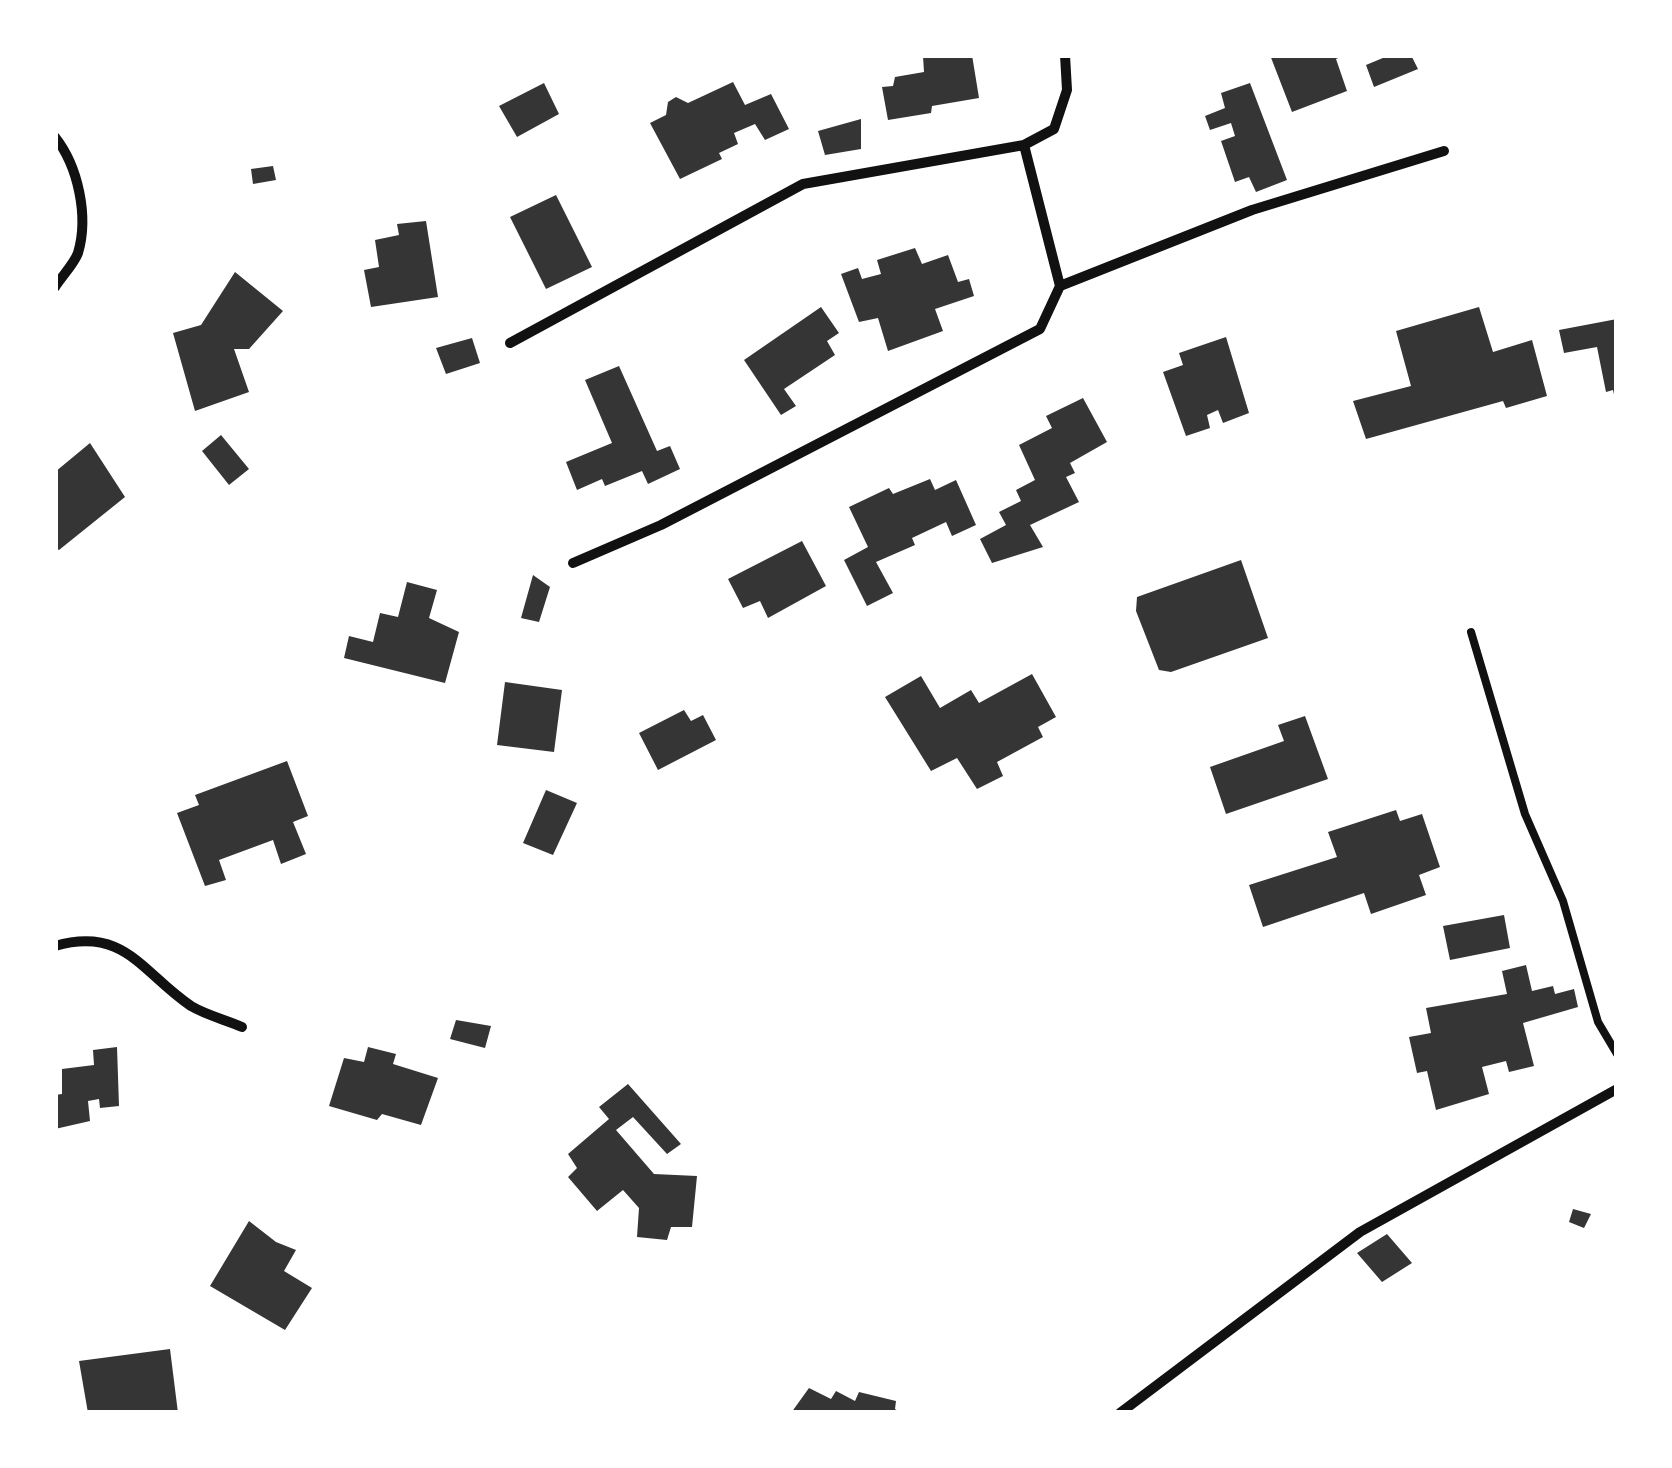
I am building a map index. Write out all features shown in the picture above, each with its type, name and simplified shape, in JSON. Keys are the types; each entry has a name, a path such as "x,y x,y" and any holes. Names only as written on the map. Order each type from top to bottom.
{"street":[{"path":"510,344 803,184 1024,146 1054,129 1067,90 1065,55"},
{"path":"55,137 67,152 84,212 77,255 55,286"},
{"path":"573,563 661,525 1040,329 1060,286 1024,146"},
{"path":"1060,286 1252,210 1444,151"},
{"path":"55,946 75,940 128,950 192,1006 242,1027"},
{"path":"1120,1413 1360,1232 1617,1090"}],"lane":[{"path":"1471,632 1525,814 1563,901 1598,1022 1617,1054"}],"building":[{"path":"972,55 979,98 932,106 931,113 888,120 882,87 893,86 895,77 924,72 923,56"},
{"path":"1270,55 1345,55 1336,59 1347,91 1292,112"},
{"path":"1390,55 1411,55 1418,69 1374,87 1366,65"},
{"path":"733,82 745,105 771,94 789,129 765,140 755,124 734,133 738,144 719,153 722,159 680,179 650,123 666,115 668,102 676,97 688,103"},
{"path":"544,83 559,114 517,137 499,106"},
{"path":"1250,83 1287,180 1256,192 1249,177 1235,182 1221,141 1235,136 1231,123 1210,130 1205,116 1225,108 1221,93"},
{"path":"861,119 861,149 825,155 818,131"},
{"path":"273,166 276,180 253,184 251,169"},
{"path":"556,195 592,267 546,289 510,217"},
{"path":"426,221 438,297 371,307 364,270 379,267 375,240 399,235 397,224"},
{"path":"915,248 922,264 948,255 958,282 969,279 974,296 935,309 943,331 888,351 878,318 859,322 841,274 858,268 862,279 881,274 877,260"},
{"path":"235,272 283,311 249,349 234,349 249,392 195,411 173,333 201,325"},
{"path":"821,307 839,333 827,341 835,355 784,389 796,406 781,415 744,360"},
{"path":"1479,307 1493,352 1532,340 1547,396 1506,408 1503,401 1366,439 1353,401 1411,386 1396,331"},
{"path":"1617,319 1615,399 1613,390 1606,392 1597,347 1564,353 1559,330"},
{"path":"1226,337 1249,413 1223,423 1218,410 1207,415 1210,428 1186,436 1163,372 1183,365 1179,353"},
{"path":"472,338 480,363 446,374 436,348"},
{"path":"619,366 657,451 670,446 680,469 648,484 642,471 605,486 602,479 577,490 566,462 612,443 585,380"},
{"path":"1083,398 1107,442 1070,463 1075,473 1066,477 1079,502 1030,525 1043,547 992,563 980,539 1006,525 999,512 1021,501 1016,490 1035,480 1019,445 1052,428 1046,416"},
{"path":"221,435 249,469 229,485 202,451"},
{"path":"90,443 125,497 59,550 55,548 55,472"},
{"path":"930,479 935,490 956,480 976,525 952,536 946,522 912,538 915,545 876,562 893,593 867,606 844,560 868,547 849,507 889,488 893,494"},
{"path":"802,541 826,586 768,618 760,601 743,608 728,579"},
{"path":"1241,560 1268,638 1171,672 1159,670 1136,611 1137,597"},
{"path":"533,575 550,587 539,622 521,618"},
{"path":"407,582 437,590 429,618 459,632 445,683 344,658 349,636 373,642 380,613 398,617"},
{"path":"1032,674 1056,717 1038,727 1043,737 997,762 1003,776 977,789 957,758 931,771 885,697 921,676 940,708 971,690 979,703"},
{"path":"505,682 562,690 554,752 497,745"},
{"path":"684,710 691,721 703,715 716,740 658,770 639,733"},
{"path":"1305,716 1328,779 1226,814 1210,767 1284,741 1278,725"},
{"path":"287,761 308,816 293,822 306,854 281,864 273,840 219,860 226,880 205,886 177,813 199,805 195,795"},
{"path":"546,790 577,803 553,855 523,843"},
{"path":"1396,810 1400,821 1422,814 1440,867 1419,875 1426,895 1371,914 1364,893 1263,927 1249,885 1337,857 1328,832"},
{"path":"1504,915 1510,948 1450,960 1443,926"},
{"path":"1526,965 1532,991 1553,986 1555,994 1574,989 1578,1007 1523,1023 1534,1066 1509,1072 1506,1061 1482,1067 1489,1094 1436,1110 1427,1071 1417,1073 1409,1037 1431,1033 1426,1008 1507,994 1502,971"},
{"path":"456,1020 491,1026 485,1048 450,1039"},
{"path":"117,1047 119,1106 100,1108 99,1099 88,1101 90,1121 55,1129 55,1095 62,1094 62,1069 94,1065 93,1050"},
{"path":"368,1047 396,1054 393,1064 438,1078 421,1125 382,1114 377,1120 329,1106 344,1058 364,1062"},
{"path":"628,1084 681,1144 667,1154 633,1117 616,1130 654,1174 697,1176 692,1227 671,1227 667,1240 637,1237 639,1208 623,1190 597,1211 568,1177 577,1168 568,1154 609,1119 599,1107"},
{"path":"1573,1209 1591,1214 1584,1228 1569,1222"},
{"path":"249,1221 276,1242 296,1250 284,1271 312,1288 285,1330 210,1286"},
{"path":"1387,1234 1412,1263 1382,1282 1357,1253"},
{"path":"170,1349 178,1413 88,1413 79,1361"},
{"path":"809,1388 831,1399 836,1391 855,1401 859,1392 896,1401 895,1409 901,1413 791,1413"}]}
